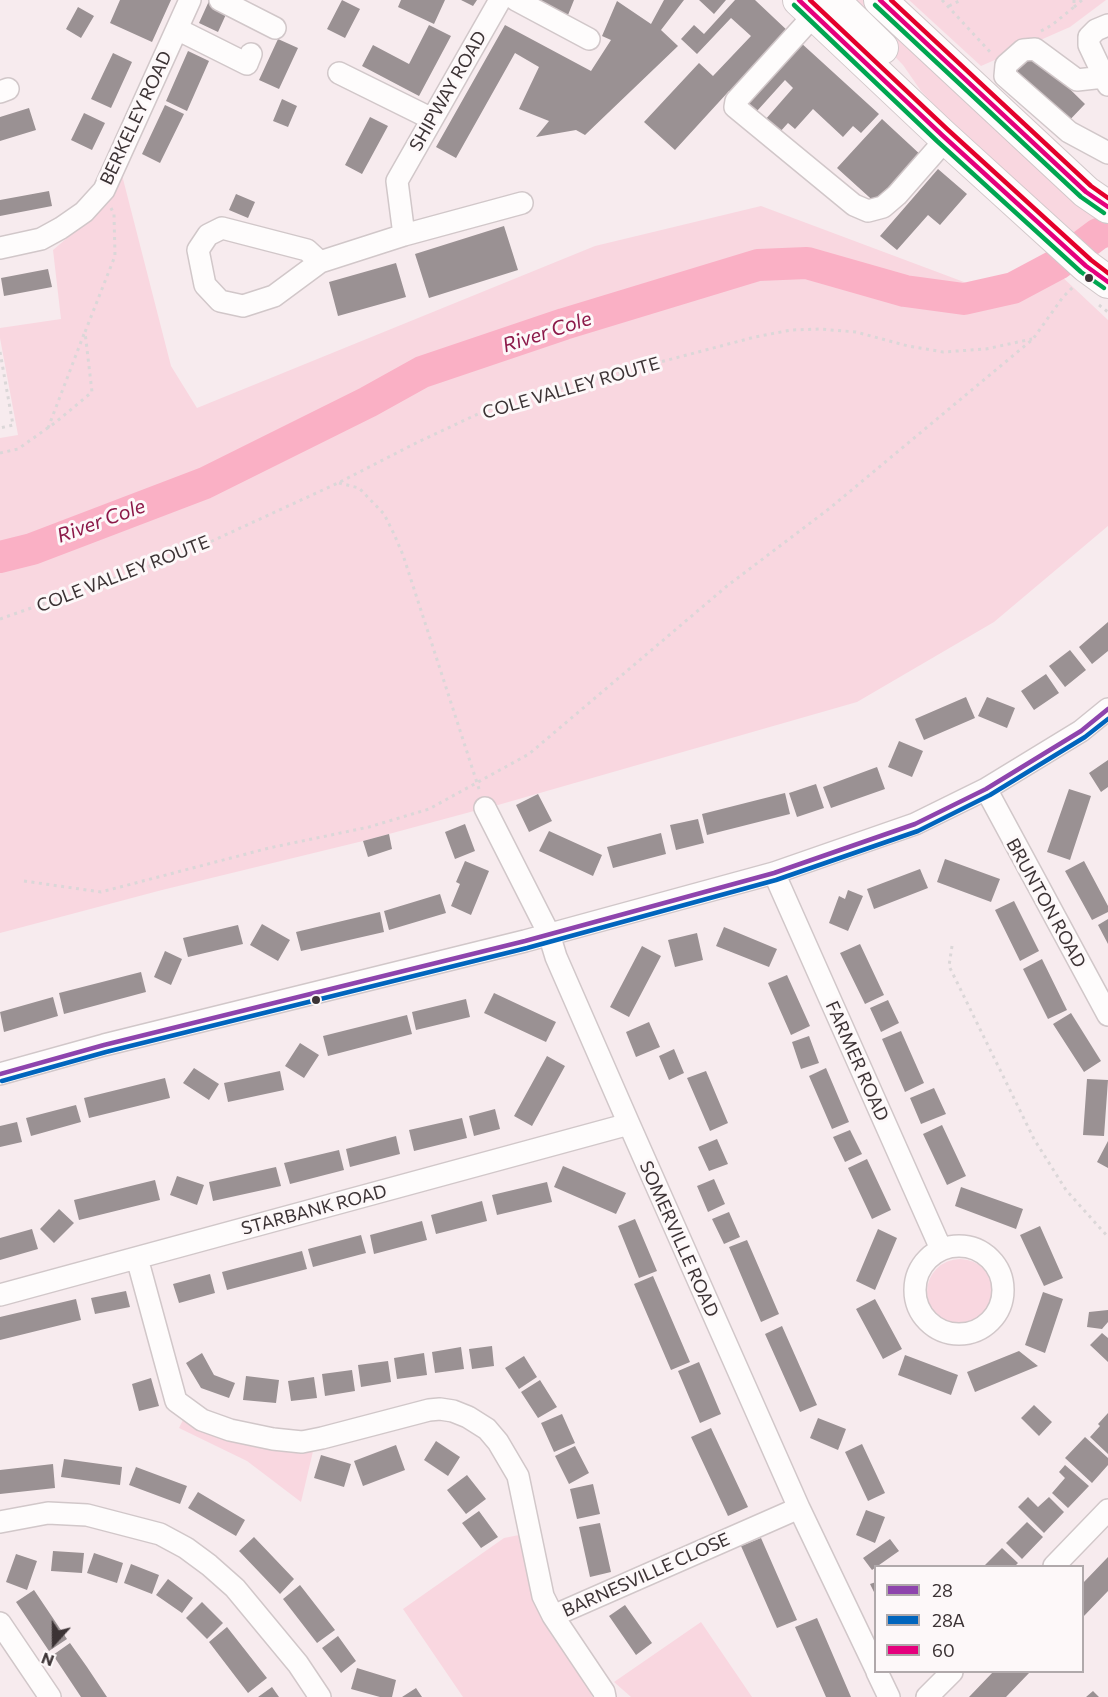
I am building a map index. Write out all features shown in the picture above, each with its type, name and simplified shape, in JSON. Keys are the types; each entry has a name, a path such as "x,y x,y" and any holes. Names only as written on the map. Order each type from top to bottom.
{"highway":[{"path":"880,0 1086,192 1108,207"},
{"path":"816,5 897,64 944,137 1085,275"}],"street":[{"name":"BERKELEY ROAD","path":"0,248 41,239 61,228 84,212 104,190 190,0"},
{"path":"220,0 275,28"},
{"name":"SHIPWAY ROAD","path":"404,236 397,181 500,0"},
{"path":"516,0 589,39"},
{"path":"816,5 736,101 735,107 854,205 868,211 883,207 897,195 944,137"},
{"path":"1108,25 1096,30 1089,37 1089,45 1106,81 1077,80 1035,49 1023,50 1005,65 1005,76 1068,132 1108,153"},
{"path":"177,29 247,64 251,54"},
{"path":"339,73 432,119"},
{"path":"320,262 307,250 222,228 208,235 198,250 205,285 220,301 243,306 274,296 320,262 404,236 522,204"},
{"path":"0,1074 115,1042 549,934 774,873 915,824 986,789 1081,731 1108,709"},
{"name":"BRUNTON ROAD","path":"986,789 1108,1015"},
{"name":"SOMERVILLE ROAD","path":"485,808 549,934 556,957 799,1508 874,1666"},
{"name":"FARMER ROAD","path":"774,873 941,1249"},
{"name":"STARBANK ROAD","path":"0,1295 629,1124"},
{"path":"959,1246 978,1250 992,1261 1001,1277 1003,1295 997,1313 984,1326 967,1334 949,1333 932,1325 920,1311 915,1294 917,1275 926,1260 941,1249 959,1246"},
{"name":"BARNESVILLE CLOSE","path":"137,1258 176,1401 202,1420 230,1430 273,1439 302,1442 440,1409 468,1417 487,1429 498,1442 518,1476 543,1596 553,1616 799,1508"},
{"path":"1055,1565 1108,1510"},
{"path":"0,1522 48,1512 87,1515 160,1534 186,1548 209,1564 235,1588 298,1664 320,1697"},
{"path":"553,1616 604,1692 605,1697"},
{"path":"0,1623 50,1697"},
{"name":"SOMERVILLE ROAD","path":"877,1673 889,1697"},
{"path":"927,1697 950,1673"}],"path":[{"path":"942,0 992,54 999,51"},
{"path":"949,6 961,0"},
{"path":"1074,0 1074,6"},
{"path":"1034,34 1052,25 1082,0"},
{"path":"48,428 115,256 114,214 104,190"},
{"path":"24,881 101,892 269,848 369,827 429,809 529,754 727,586 830,508 1033,339 1063,297 1085,275 1108,312"},
{"name":"COLE VALLEY ROUTE","path":"0,619 184,554 338,483 497,405 755,337 791,330 820,329 856,332 908,346 943,352 987,349 1033,339"},
{"path":"0,453 18,449 92,392 85,332"},
{"path":"0,352 13,425 0,428"},
{"path":"338,483 359,488 384,514 394,534 403,555 485,808"},
{"path":"952,946 949,966 1034,1139 1066,1190 1108,1238"}],"shaded area":[{"path":"840,0 863,0 1037,169 1101,218 1078,236 956,128 921,91 903,65"},
{"path":"909,0 1106,0 1070,27 981,66"},
{"path":"122,175 171,366 197,408 595,246 761,206 972,285 989,283 1041,257 1108,320 1108,526 994,622 857,702 498,805 484,803 474,811 363,841 162,890 0,933 0,438 18,435 0,328 61,319 53,250 108,203"},
{"path":"953,1259 967,1259 979,1264 988,1273 993,1292 991,1305 984,1316 967,1325 953,1325 941,1320 932,1311 927,1299 927,1285 932,1273 941,1264"},
{"path":"183,1420 244,1441 314,1447 301,1502 247,1461 179,1428"},
{"path":"519,1535 533,1595 550,1633 591,1691 592,1697 463,1697 403,1609 504,1538"},
{"path":"701,1622 752,1697 631,1697 614,1682"}],"building":[{"path":"120,0 171,0 152,42 110,23"},
{"path":"342,0 360,9 345,38 327,29"},
{"path":"401,0 445,0 434,24 398,7"},
{"path":"461,0 477,0 473,6"},
{"path":"531,0 574,0 568,15"},
{"path":"664,0 684,0 661,30 678,46 585,135 576,130 536,137 549,121 519,109 539,67 515,53 456,158 436,147 505,25 591,71 611,40 602,36 617,1 651,24"},
{"path":"699,0 726,0 714,14"},
{"path":"735,0 755,0 790,33 733,95 729,91 675,150 644,122 699,63 713,76 751,36 731,18 697,54 681,39 694,25 704,34"},
{"path":"209,1 228,10 218,32 199,23"},
{"path":"78,7 94,16 81,38 66,29"},
{"path":"429,25 451,36 419,96 362,66 373,45 409,64"},
{"path":"278,39 298,48 279,89 259,80"},
{"path":"800,42 879,114 861,133 853,126 843,137 813,109 795,129 788,123 779,133 765,120 793,88 785,80 757,111 746,101"},
{"path":"188,51 209,61 187,111 166,101"},
{"path":"113,53 132,62 111,108 91,99"},
{"path":"1037,57 1085,104 1064,126 1011,76 1028,58"},
{"path":"282,99 297,106 288,127 273,121"},
{"path":"165,105 184,114 160,163 142,154"},
{"path":"29,108 36,130 0,141 0,117"},
{"path":"84,113 105,123 92,150 71,140"},
{"path":"370,117 388,126 362,174 345,165"},
{"path":"882,119 923,157 879,206 837,168"},
{"path":"938,169 967,194 940,225 928,215 897,250 880,236"},
{"path":"49,191 52,206 0,216 0,200"},
{"path":"236,194 255,202 248,218 229,210"},
{"path":"504,226 518,270 429,298 415,254"},
{"path":"396,263 406,297 338,316 329,282"},
{"path":"48,269 52,287 4,296 1,278"},
{"path":"1108,622 1108,651 1092,664 1079,647"},
{"path":"1070,650 1086,670 1065,687 1049,666"},
{"path":"1046,674 1059,693 1034,710 1021,691"},
{"path":"966,697 975,718 924,740 915,719"},
{"path":"987,697 1015,708 1007,728 978,716"},
{"path":"899,741 923,751 912,777 888,767"},
{"path":"1108,760 1108,787 1101,792 1089,773"},
{"path":"877,767 885,789 831,808 823,787"},
{"path":"816,784 824,808 797,817 789,793"},
{"path":"1069,789 1091,796 1070,860 1047,852"},
{"path":"785,793 790,814 707,835 702,814"},
{"path":"538,794 552,821 529,832 516,805"},
{"path":"698,819 704,843 676,850 670,825"},
{"path":"465,824 475,851 455,859 445,832"},
{"path":"549,831 602,855 593,876 539,851"},
{"path":"661,833 666,854 613,868 607,847"},
{"path":"389,834 392,849 368,857 363,841"},
{"path":"945,859 1000,879 991,902 937,882"},
{"path":"465,861 489,871 471,915 451,906 460,884 456,882"},
{"path":"1084,861 1108,906 1108,912 1092,920 1065,871"},
{"path":"920,869 928,888 874,909 867,889"},
{"path":"848,890 863,896 848,931 829,923 839,896 845,899"},
{"path":"440,894 446,913 389,930 384,911"},
{"path":"1014,901 1039,951 1020,961 995,910"},
{"path":"380,912 384,932 301,951 296,932"},
{"path":"1108,919 1108,944 1098,925"},
{"path":"262,924 290,940 278,961 250,945"},
{"path":"238,925 243,944 188,957 183,938"},
{"path":"724,927 777,949 769,967 716,946"},
{"path":"697,933 703,960 675,967 668,940"},
{"path":"860,944 884,995 865,1004 840,953"},
{"path":"642,946 661,956 629,1017 610,1007"},
{"path":"165,951 182,959 171,985 154,977"},
{"path":"1042,959 1067,1010 1048,1019 1023,969"},
{"path":"141,972 146,992 64,1014 59,993"},
{"path":"787,975 810,1026 791,1035 768,983"},
{"path":"494,993 556,1022 546,1042 484,1013"},
{"path":"53,997 58,1016 4,1032 0,1012"},
{"path":"466,999 470,1017 416,1030 412,1012"},
{"path":"888,1000 899,1023 881,1032 870,1008"},
{"path":"1071,1013 1101,1061 1084,1072 1053,1024"},
{"path":"407,1015 412,1034 328,1056 323,1036"},
{"path":"649,1022 660,1047 636,1057 626,1032"},
{"path":"901,1031 924,1083 905,1092 882,1039"},
{"path":"809,1036 819,1063 801,1069 792,1042"},
{"path":"300,1043 319,1055 304,1078 285,1066"},
{"path":"674,1049 684,1073 669,1080 659,1056"},
{"path":"547,1056 565,1066 532,1126 514,1116"},
{"path":"194,1068 219,1084 209,1100 183,1083"},
{"path":"826,1068 849,1122 832,1129 809,1076"},
{"path":"280,1071 284,1090 228,1102 224,1083"},
{"path":"706,1071 728,1123 710,1131 687,1078"},
{"path":"165,1078 170,1098 89,1118 84,1098"},
{"path":"1087,1079 1108,1080 1104,1136 1083,1135"},
{"path":"934,1088 946,1114 921,1124 910,1098"},
{"path":"76,1105 81,1122 31,1136 26,1118"},
{"path":"495,1109 500,1129 474,1136 469,1116"},
{"path":"462,1118 467,1138 414,1151 409,1130"},
{"path":"17,1122 22,1142 0,1147 0,1126"},
{"path":"942,1125 966,1176 947,1185 923,1134"},
{"path":"850,1130 862,1154 845,1162 833,1137"},
{"path":"396,1136 400,1154 350,1167 346,1149"},
{"path":"717,1139 728,1164 709,1171 698,1147"},
{"path":"1108,1141 1108,1168 1097,1162"},
{"path":"339,1150 344,1170 290,1184 284,1163"},
{"path":"867,1159 891,1210 872,1219 848,1168"},
{"path":"563,1166 626,1193 616,1214 554,1187"},
{"path":"276,1167 281,1186 213,1201 209,1182"},
{"path":"177,1176 204,1185 197,1205 170,1195"},
{"path":"714,1179 725,1204 708,1212 697,1186"},
{"path":"155,1180 160,1200 79,1220 74,1200"},
{"path":"547,1182 552,1202 497,1215 492,1195"},
{"path":"961,1187 1023,1209 1016,1229 955,1206"},
{"path":"482,1201 487,1221 436,1234 431,1215"},
{"path":"59,1209 74,1223 54,1243 40,1229"},
{"path":"729,1212 740,1237 724,1244 712,1219"},
{"path":"635,1219 657,1271 639,1278 618,1226"},
{"path":"422,1221 427,1240 374,1254 370,1235"},
{"path":"1040,1226 1063,1278 1044,1286 1020,1235"},
{"path":"32,1229 38,1249 0,1260 0,1238"},
{"path":"878,1229 897,1238 875,1290 856,1281"},
{"path":"361,1235 366,1253 313,1267 308,1249"},
{"path":"747,1240 779,1314 761,1322 729,1247"},
{"path":"302,1251 307,1269 227,1290 222,1272"},
{"path":"210,1274 215,1293 179,1303 173,1284"},
{"path":"653,1276 690,1362 671,1370 634,1284"},
{"path":"126,1291 130,1307 95,1314 91,1298"},
{"path":"1043,1292 1063,1299 1045,1353 1025,1345"},
{"path":"76,1299 81,1320 0,1340 0,1317"},
{"path":"875,1299 902,1349 883,1359 856,1309"},
{"path":"1108,1310 1108,1322 1102,1329 1087,1327 1089,1312"},
{"path":"782,1326 817,1405 800,1412 765,1334"},
{"path":"1102,1333 1108,1338 1108,1362 1090,1345"},
{"path":"492,1346 494,1366 472,1369 469,1349"},
{"path":"461,1347 464,1369 435,1373 432,1352"},
{"path":"1019,1351 1038,1366 975,1392 967,1372"},
{"path":"202,1353 214,1375 235,1383 229,1398 201,1388 186,1363"},
{"path":"424,1353 427,1375 397,1379 394,1358"},
{"path":"905,1355 958,1375 951,1395 898,1375"},
{"path":"524,1356 537,1377 519,1389 505,1368"},
{"path":"388,1361 391,1382 361,1387 358,1365"},
{"path":"699,1362 721,1414 700,1423 678,1371"},
{"path":"352,1370 355,1391 325,1396 322,1374"},
{"path":"246,1376 279,1380 276,1403 243,1400"},
{"path":"314,1377 317,1398 291,1401 288,1381"},
{"path":"151,1378 159,1406 139,1411 132,1384"},
{"path":"540,1380 557,1407 538,1418 521,1392"},
{"path":"1034,1405 1052,1422 1039,1436 1021,1418"},
{"path":"1108,1413 1108,1454 1090,1437"},
{"path":"562,1414 575,1443 554,1452 541,1423"},
{"path":"818,1418 846,1429 838,1450 810,1438"},
{"path":"711,1428 748,1507 728,1516 691,1437"},
{"path":"1085,1437 1108,1458 1108,1465 1092,1483 1065,1458"},
{"path":"436,1441 460,1457 448,1476 424,1460"},
{"path":"862,1444 885,1493 868,1501 845,1452"},
{"path":"396,1445 405,1470 363,1486 354,1461"},
{"path":"575,1446 589,1473 569,1484 555,1456"},
{"path":"321,1455 351,1464 344,1487 314,1478"},
{"path":"64,1459 122,1467 120,1485 61,1477"},
{"path":"53,1464 55,1488 0,1494 0,1470"},
{"path":"1065,1465 1089,1486 1068,1508 1052,1493 1065,1478 1059,1472"},
{"path":"136,1467 187,1486 180,1504 129,1485"},
{"path":"467,1475 486,1499 466,1514 447,1490"},
{"path":"593,1484 600,1514 577,1519 570,1489"},
{"path":"198,1492 245,1520 236,1536 188,1508"},
{"path":"1028,1497 1038,1507 1049,1497 1064,1512 1044,1533 1018,1507"},
{"path":"866,1510 885,1517 875,1543 856,1535"},
{"path":"479,1511 498,1537 481,1548 462,1523"},
{"path":"1027,1522 1043,1537 1022,1559 1006,1543"},
{"path":"600,1523 611,1572 590,1577 579,1527"},
{"path":"254,1537 294,1579 280,1594 239,1551"},
{"path":"761,1538 797,1620 777,1628 741,1546"},
{"path":"890,1539 899,1551 879,1565 874,1565 872,1570 863,1558"},
{"path":"1002,1548 1018,1563 1016,1565 985,1565"},
{"path":"53,1551 84,1553 82,1573 51,1571"},
{"path":"94,1553 123,1563 117,1583 87,1573"},
{"path":"16,1554 37,1561 27,1590 6,1582"},
{"path":"1108,1557 1108,1591 1084,1616 1084,1582"},
{"path":"131,1564 159,1575 152,1594 124,1583"},
{"path":"168,1579 193,1598 182,1613 156,1595"},
{"path":"300,1585 335,1630 317,1643 283,1599"},
{"path":"34,1590 67,1639 49,1651 16,1602"},
{"path":"202,1602 223,1623 207,1639 186,1618"},
{"path":"625,1605 652,1643 636,1655 609,1616"},
{"path":"817,1618 851,1697 826,1697 795,1627"},
{"path":"227,1627 267,1678 248,1693 209,1642"},
{"path":"338,1636 356,1661 341,1673 322,1648"},
{"path":"70,1643 107,1697 81,1697 53,1655"},
{"path":"357,1668 396,1680 392,1697 380,1697 351,1689"},
{"path":"992,1673 1029,1673 1006,1697 969,1697"},
{"path":"272,1687 279,1697 258,1697"},
{"path":"416,1688 422,1697 402,1697"},
{"path":"1093,1691 1099,1697 1086,1697"}],"waterway":[{"name":"River Cole","path":"0,557 32,549 205,483 368,402 422,372 564,324 758,265 807,263 905,291 964,299 1013,288 1058,264 1098,234 1108,230"}],"transit line":[{"name":"60","path":"799,0 942,135 1086,266 1108,282"},
{"path":"810,0 947,129 1108,273"},
{"name":"60","path":"880,0 1086,192 1108,207"},
{"path":"891,0 1091,186 1108,198"},
{"path":"794,5 937,141 1081,272 1104,288"},
{"path":"875,5 1081,197 1104,213"},
{"name":"28","path":"0,1074 104,1045 525,941 774,873 915,824 986,789 1081,731 1108,709"},
{"name":"28A","path":"2,1081 106,1052 527,948 776,880 918,831 990,795 1085,737 1108,719"}]}
